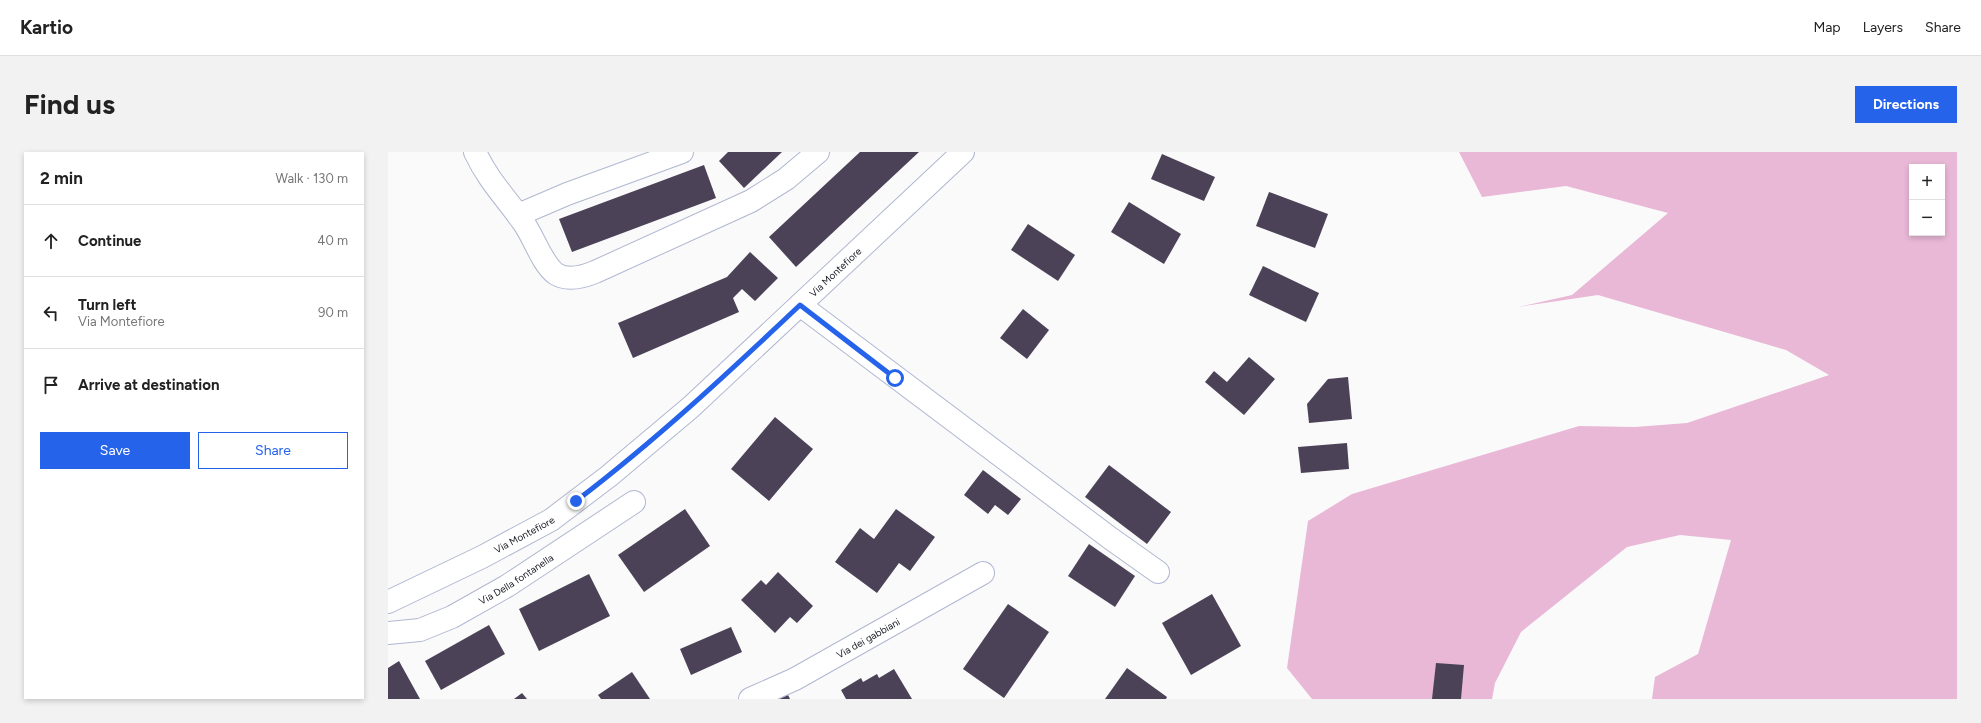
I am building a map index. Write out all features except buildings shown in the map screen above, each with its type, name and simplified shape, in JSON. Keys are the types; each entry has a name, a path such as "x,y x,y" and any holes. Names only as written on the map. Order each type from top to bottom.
{"street":[{"path":"475,152 493,184 518,215 552,270 568,278 582,277 751,201 786,179 818,152"},
{"path":"518,215 567,194 682,152"},
{"name":"Via Montefiore","path":"388,602 482,557 551,520 565,510 673,423 963,152"},
{"path":"800,305 1110,538 1158,572"},
{"name":"Via Della fontanella","path":"388,633 415,631 452,617 507,586 634,502"},
{"name":"Via dei gabbiani","path":"750,699 795,679 983,573"}],"shaded area":[{"path":"1459,152 1957,152 1957,699 1652,699 1655,677 1698,654 1731,540 1680,535 1627,547 1521,632 1495,683 1492,699 1312,699 1287,668 1308,521 1352,494 1579,426 1635,427 1687,423 1829,375 1786,350 1598,295 1518,307 1572,295 1668,213 1566,186 1482,197"}],"route":[{"path":"576,501 655,439 800,305 895,378"}]}
